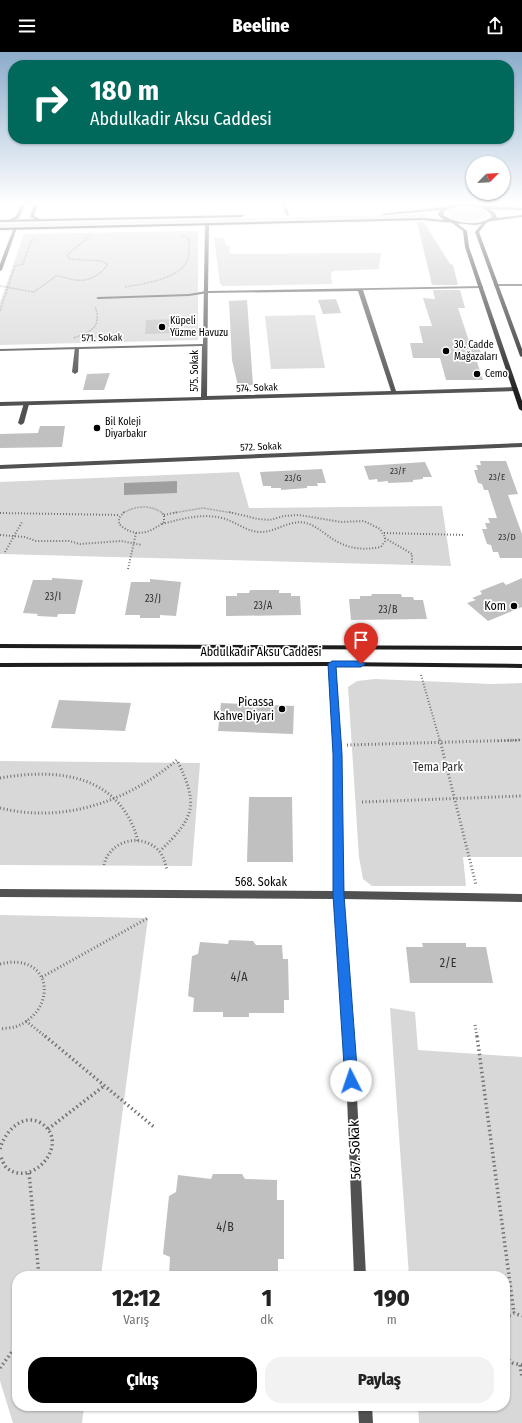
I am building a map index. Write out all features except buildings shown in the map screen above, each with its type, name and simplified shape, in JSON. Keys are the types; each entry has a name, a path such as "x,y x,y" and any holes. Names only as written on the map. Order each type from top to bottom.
{"main road":[{"path":"474,267 522,409"},
{"path":"490,267 522,356"},
{"name":"Abdulkadir Aksu Caddesi","path":"0,646 522,648"},
{"name":"Abdulkadir Aksu Caddesi","path":"0,665 332,664 522,666"}],"street":[{"name":"575. Sokak","path":"204,398 206,267"},
{"path":"496,285 522,285"},
{"path":"98,298 189,295 206,292 481,287"},
{"path":"360,289 394,393"},
{"name":"571. Sokak","path":"0,350 204,345"},
{"path":"75,372 77,348"},
{"name":"574. Sokak","path":"0,404 515,389"},
{"path":"21,423 26,404"},
{"name":"572. Sokak","path":"0,467 522,445"},
{"name":"567. Sokak","path":"332,664 337,745 339,895 352,1097 360,1271"},
{"name":"568. Sokak","path":"0,893 339,895 522,898"},
{"path":"366,1411 366,1423"}],"path":[{"path":"0,311 16,267"},
{"path":"0,286 34,292 56,276 78,280 93,278 107,267"},
{"path":"125,286 156,280 182,269 183,267"},
{"path":"68,339 84,334 98,323 99,314 94,301 98,298"},
{"path":"0,513 120,515 131,509 146,507 159,510 164,516 164,522 162,524"},
{"path":"164,516 190,509 203,508 222,510 258,519 270,520 284,516 299,515 341,522 364,521 380,528 385,538 412,554 412,563"},
{"path":"120,515 118,524 121,527 136,532 148,532 155,530 162,524 195,516 209,516 222,518 259,532 300,522 320,528 337,543 350,548 363,549 381,547 385,538"},
{"path":"5,552 22,522"},
{"path":"128,569 136,532"},
{"path":"383,533 465,535"},
{"path":"0,535 50,542 69,541 80,544 120,541 142,545"},
{"path":"418,665 441,743 479,898"},
{"path":"337,745 522,740"},
{"path":"0,809 24,812 56,812 90,806 122,797 167,770 177,760 186,776 191,794 192,802 190,818 181,831 160,851"},
{"path":"0,778 36,774 55,774 78,778 100,788 115,799 128,814 137,831 138,841"},
{"path":"362,802 522,796"},
{"path":"104,865 105,857 115,846 131,841 138,841 154,845 166,860 167,870"},
{"path":"42,976 148,918"},
{"path":"0,964 15,962 26,964 36,969 42,976 45,987 44,998 39,1009 19,1026 0,1029"},
{"path":"26,1021 154,1127"},
{"path":"475,1025 508,1271"},
{"path":"48,1129 104,1086"},
{"path":"0,1149 1,1142 9,1129 26,1121 42,1123 52,1136 53,1144 51,1153 46,1162 39,1168 29,1173 14,1173 7,1169 2,1162 0,1155"},
{"path":"29,1173 39,1271"},
{"path":"510,1283 514,1313"},
{"path":"510,1315 514,1313 522,1316"},
{"path":"0,1368 12,1352"},
{"path":"510,1361 521,1365 522,1377"}],"green space":[{"path":"12,267 198,267 198,340 0,345 0,302"},
{"path":"218,267 379,267 379,269 334,271 331,273 332,284 223,286 220,284"},
{"path":"315,315 325,368 271,369 265,316"},
{"path":"239,472 249,508 442,506 451,566 0,554 0,482"},
{"name":"Tema Park","path":"375,679 491,684 522,683 522,857 463,857 466,886 372,886 363,879 359,857 348,687 357,681"},
{"path":"0,761 200,763 192,866 0,865"},
{"path":"0,915 148,918 102,1271 12,1271 12,1411 83,1411 82,1423 13,1423 0,1381"},
{"path":"390,1008 415,1012 418,1050 522,1057 522,1423 419,1423 418,1411 510,1411 510,1271 409,1271"}],"shaded area":[{"path":"177,481 177,493 124,495 124,483"}],"place":[{"name":"Küpeli Yüzme Havuzu","path":"162,327"},
{"name":"30. Cadde Mağazaları","path":"446,351"},
{"name":"Cemo","path":"477,374"},
{"name":"Bil Koleji Diyarbakır","path":"97,428"},
{"name":"Kom","path":"514,606"},
{"name":"Picassa Kahve Diyari","path":"282,709"}],"route":[{"path":"351,1081 339,895 337,754 332,664 361,664"}]}
